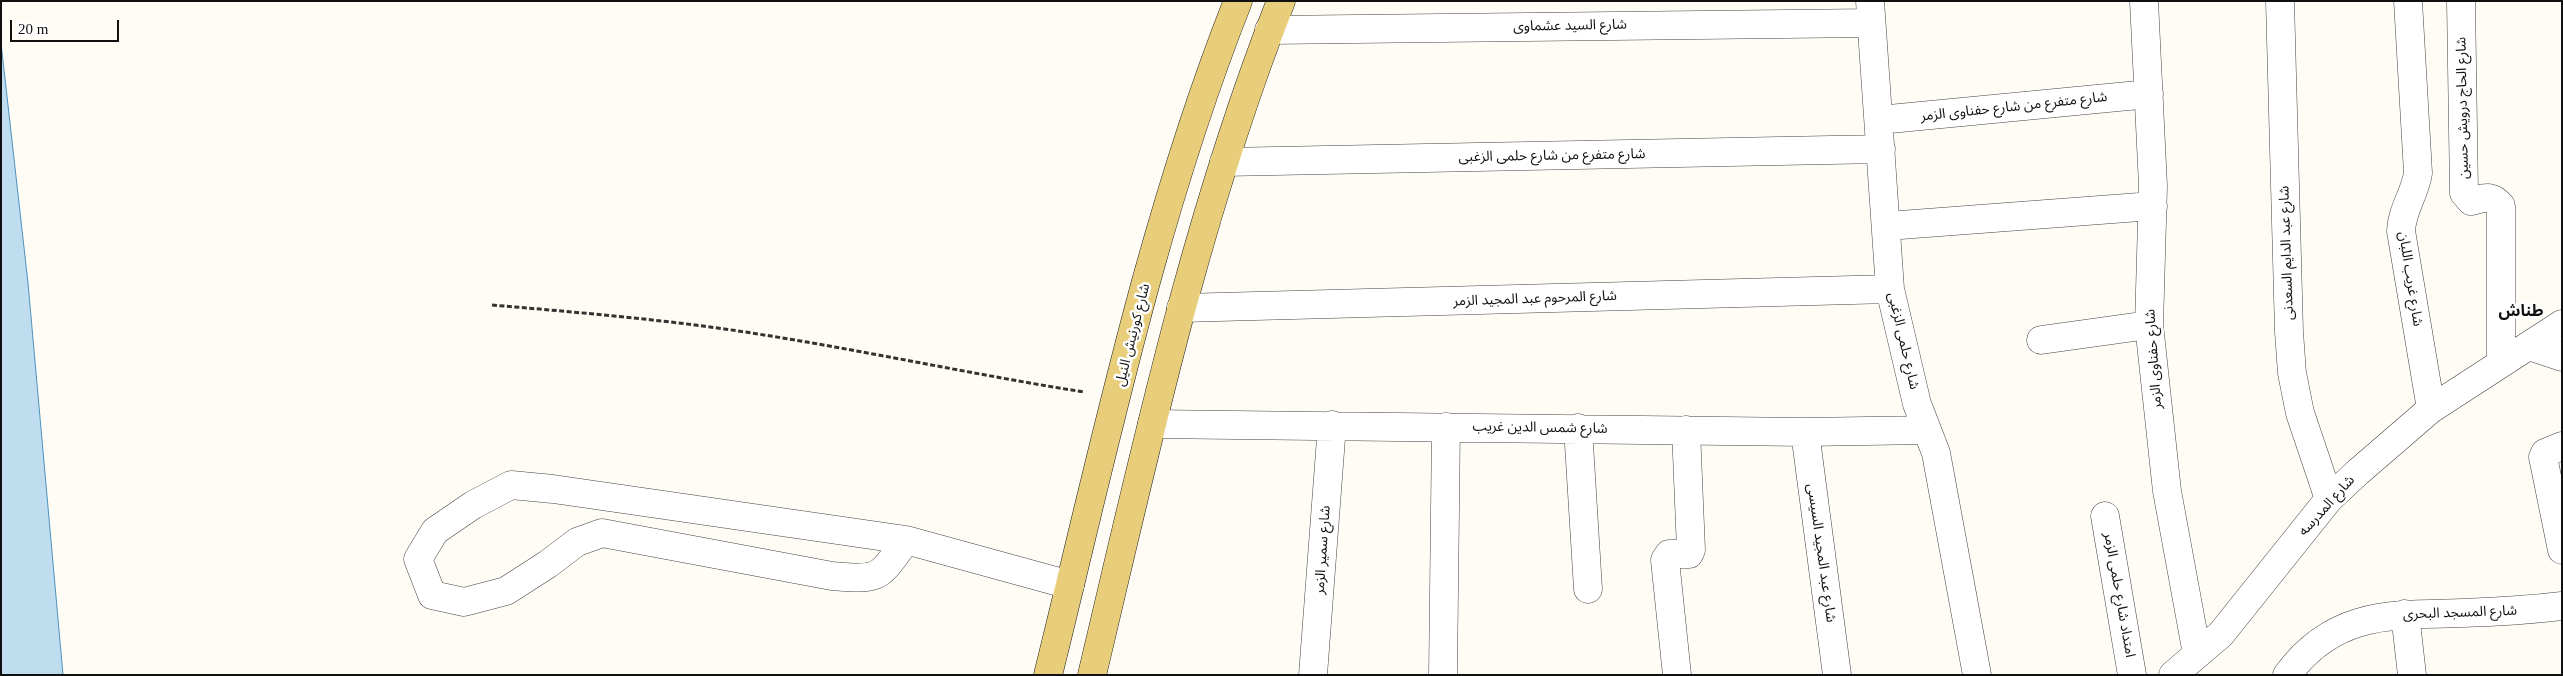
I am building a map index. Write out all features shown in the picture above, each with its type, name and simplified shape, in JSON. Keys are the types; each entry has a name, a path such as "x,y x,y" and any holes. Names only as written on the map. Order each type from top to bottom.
{"main road":[{"name":"شارع كورنيش النيل","path":"1048,675 1117,396 1152,264 1203,94 1238,1"},
{"path":"1092,675 1181,308 1224,162 1280,1"}],"street":[{"name":"شارع حفناوى الزمر","path":"2144,1 2152,206 2149,325 2168,491 2197,654"},
{"name":"شارع عبد الدايم السعدنى","path":"2280,1 2289,332 2292,373 2300,413 2330,499"},
{"name":"شارع غريب اللبان","path":"2408,1 2418,173 2412,193 2401,217 2401,231 2431,409"},
{"name":"شارع الحاج درويش حسين","path":"2461,1 2464,193 2471,200 2490,196 2496,199 2501,206 2501,362"},
{"name":"شارع السيد عشماوى","path":"1269,30 1870,12"},
{"name":"شارع حلمى الزغبى","path":"1870,12 1887,226 1890,289 1910,378 1936,454 1942,478 1977,675"},
{"name":"شارع متفرع من شارع حفناوى الزمر","path":"1879,120 2149,94"},
{"name":"شارع متفرع من شارع حلمى الزغبى","path":"1224,162 1881,149"},
{"path":"1887,226 2152,206"},
{"name":"شارع المرحوم عبد المجيد الزمر","path":"1181,308 1890,289"},
{"name":"شارع المدرسه","path":"2172,675 2221,634 2330,499 2431,409 2562,324"},
{"path":"2041,340 2149,325"},
{"path":"2529,346 2562,357"},
{"name":"شارع شمس الدين غريب","path":"1152,424 1805,432 1927,430"},
{"name":"شارع سمير الزمر","path":"1313,675 1332,425"},
{"path":"1443,675 1446,427"},
{"path":"1578,428 1588,589"},
{"path":"1677,675 1665,560 1666,555 1689,554 1692,550 1686,430"},
{"name":"شارع عبد المجيد السيسى","path":"1805,432 1838,675"},
{"path":"2562,446 2545,453 2543,458 2562,550"},
{"path":"906,540 882,573 865,579 832,576 602,533 577,542 548,564 506,591 464,602 432,595 418,559 435,531 473,505 511,485 554,489 906,540 1070,585"},
{"name":"امتداد شارع حلمى الزمر","path":"2105,516 2132,675"},
{"name":"شارع المسجد البحرى","path":"2287,675 2314,644 2340,628 2405,614 2518,611 2562,606"},
{"path":"2405,614 2412,675"}],"path":[{"path":"492,305 704,326 855,351 993,378 1117,396"}],"water":[{"path":"1,43 28,283 63,675 1,675"}],"district":[{"name":"طناش","path":"2521,312"}]}
